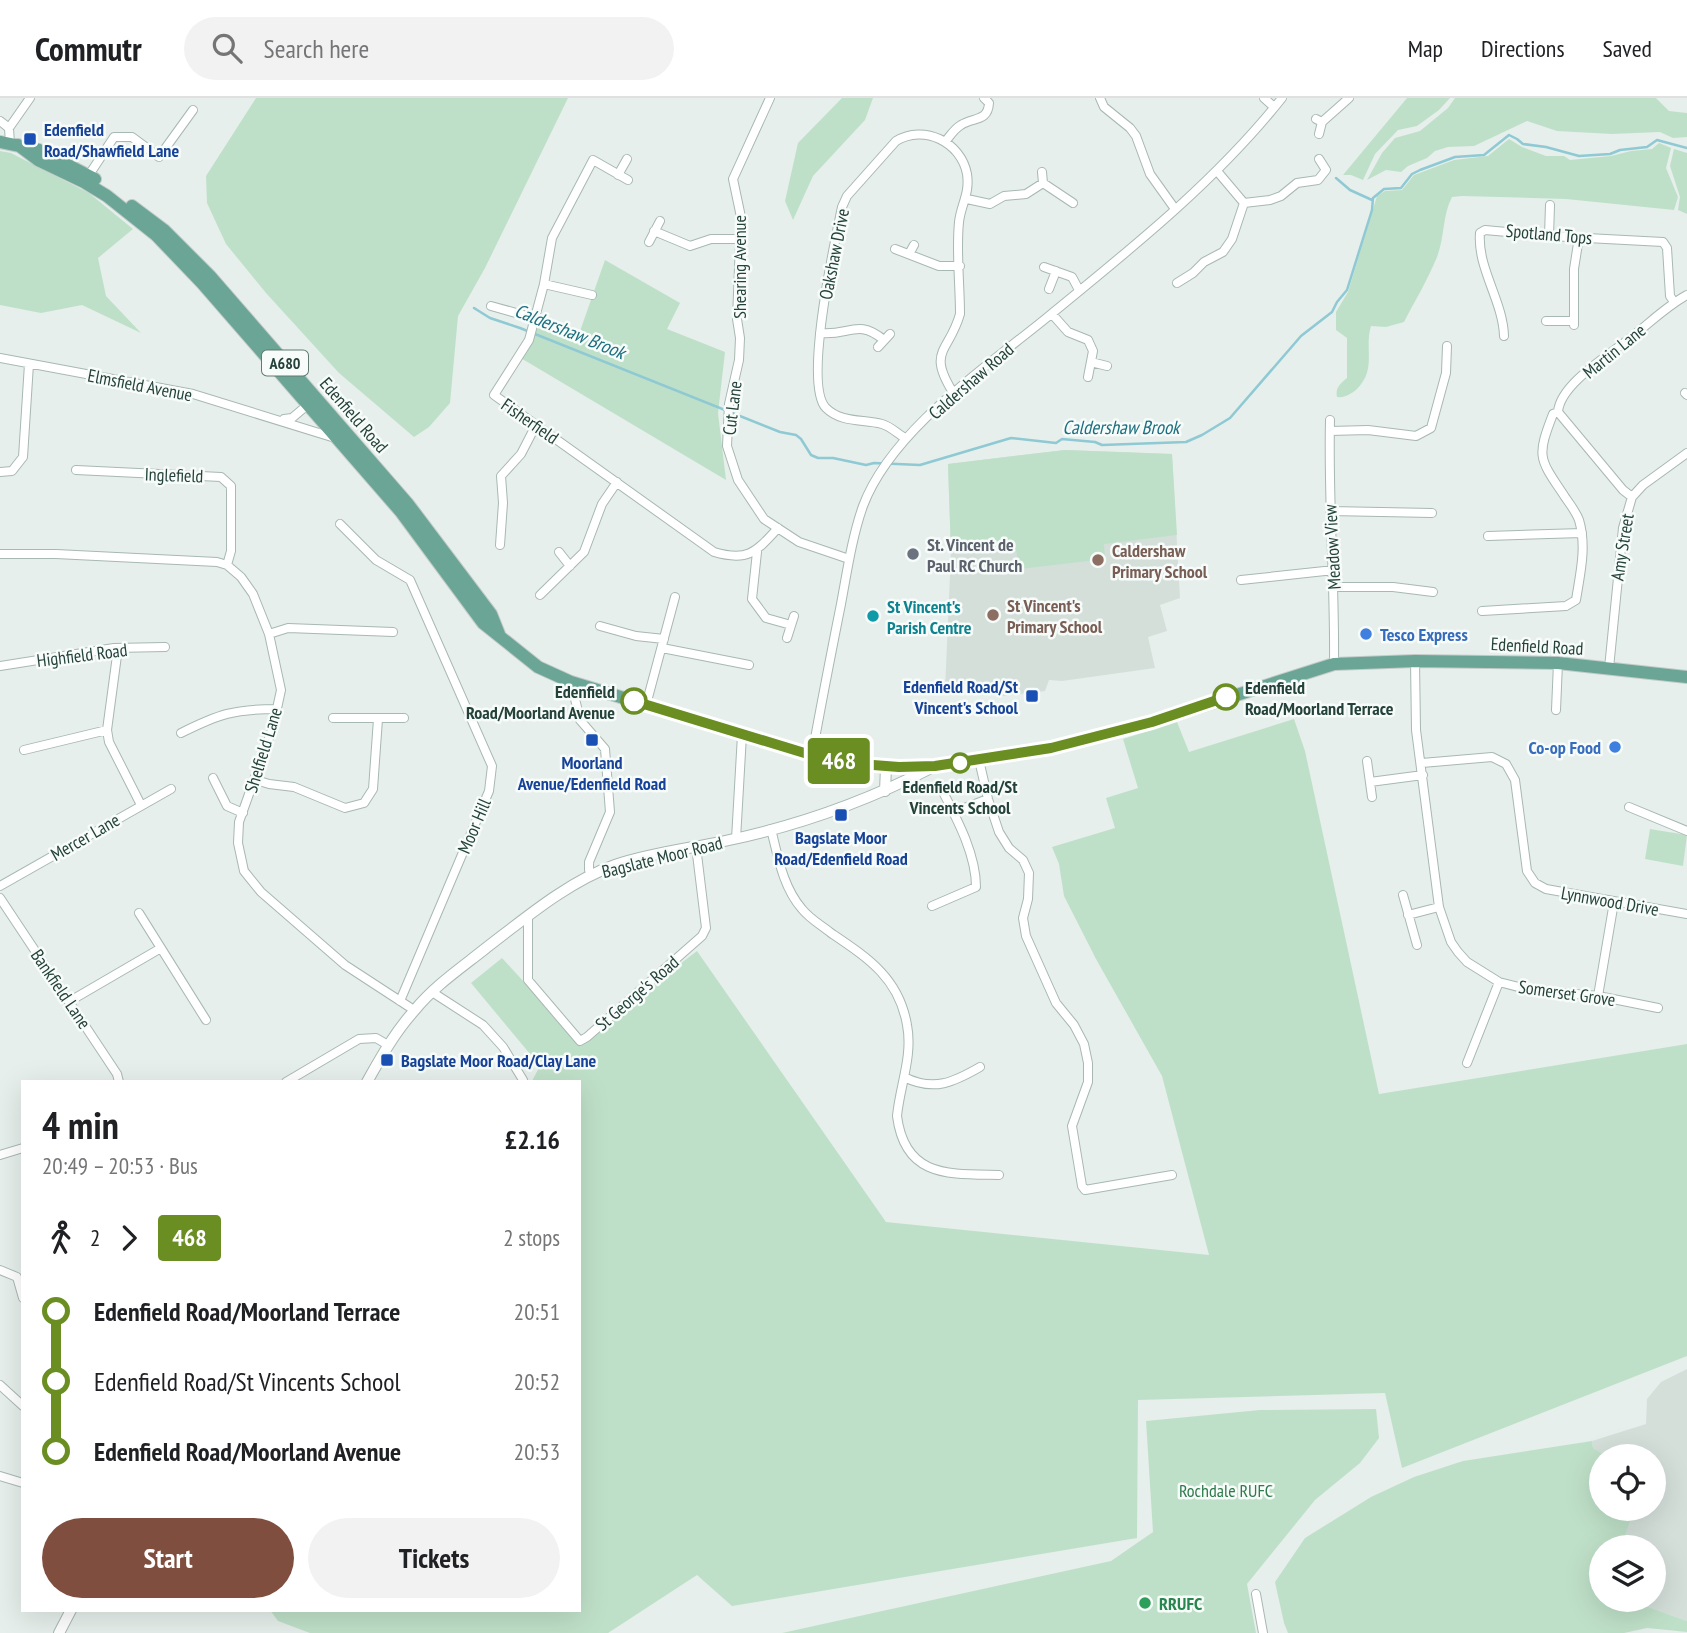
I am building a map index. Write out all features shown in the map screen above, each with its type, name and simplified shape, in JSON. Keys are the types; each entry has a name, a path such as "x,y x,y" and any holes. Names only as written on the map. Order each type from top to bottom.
{"main road":[{"name":"Edenfield Road","path":"9,144 38,160 87,178 156,235 408,504 433,547"},
{"name":"Edenfield Road","path":"312,402 335,438 491,614 500,638 538,667 570,682 742,735 847,763 886,767 935,766 1051,748 1152,722 1334,664 1415,661 1558,663 1687,677"}],"street":[{"path":"9,144 9,128 30,98"},
{"name":"Shearing Avenue","path":"739,360 737,319 741,217 733,179 770,98"},
{"path":"954,394 942,375 940,364 945,345 957,326 960,314 959,222 967,200 966,171 961,159 945,142 963,124 993,112 984,98"},
{"path":"1100,98 1104,107 1136,136 1150,174 1175,209"},
{"path":"1264,98 1274,107"},
{"name":"Caldershaw Road","path":"811,755 849,559 863,505 905,438 1175,209 1217,171 1282,98"},
{"path":"1319,134 1319,121 1349,98"},
{"path":"87,178 114,137 132,137 159,157 193,110"},
{"path":"0,121 9,128"},
{"name":"Oakshaw Drive","path":"905,438 885,424 839,417 824,407 818,387 820,333 837,231 847,196 896,141 904,136 918,133 931,135 945,142"},
{"path":"581,156 628,180"},
{"path":"618,175 627,159"},
{"path":"1244,203 1270,200 1281,196 1297,183 1318,180 1326,170 1319,159"},
{"name":"Fisherfield","path":"593,160 552,238 544,284 529,340 494,395 714,552 734,558 757,552"},
{"path":"1217,171 1244,203"},
{"path":"1042,172 1043,183"},
{"path":"967,200 990,204 1004,196 1026,194 1043,183"},
{"path":"1043,183 1073,203"},
{"path":"1177,283 1204,262 1223,252 1232,239 1244,203"},
{"path":"1549,236 1550,205"},
{"path":"649,242 660,221"},
{"name":"Spotland Tops","path":"1504,336 1504,322 1480,250 1480,233 1485,230 1663,242 1667,248 1670,296 1674,302"},
{"path":"654,231 690,246 712,239 740,239"},
{"path":"1546,321 1574,323 1574,269 1579,237"},
{"path":"909,254 914,245"},
{"path":"895,249 939,266 960,266"},
{"path":"1044,267 1072,277 1079,290"},
{"path":"1049,289 1056,271"},
{"path":"544,284 592,296"},
{"name":"Martin Lane","path":"1482,611 1572,604 1576,600 1583,551 1578,516 1545,468 1540,447 1553,414 1558,412 1561,401 1587,370 1632,338 1674,302 1687,295"},
{"path":"491,306 497,308 504,304 533,322"},
{"path":"1052,314 1068,332 1088,340 1093,351 1088,377"},
{"path":"820,333 839,333 861,328 869,329 884,340"},
{"path":"1330,431 1368,430 1416,436 1431,428 1446,373 1447,346"},
{"name":"Elmsfield Avenue","path":"0,358 193,394 335,438"},
{"name":"Cut Lane","path":"739,360 729,404 727,446 738,480 764,519 799,542 849,559"},
{"path":"1091,362 1107,366"},
{"path":"0,472 12,471 23,457 29,364"},
{"path":"277,420 292,418 312,402"},
{"name":"Amy Street","path":"1558,412 1623,490 1632,497 1623,528 1609,668"},
{"name":"Meadow View","path":"1330,419 1329,511 1335,587 1334,664"},
{"path":"500,545 503,503 501,476 521,454 536,425"},
{"path":"1632,497 1643,485 1687,453"},
{"name":"Inglefield","path":"76,470 221,477 231,486 231,551 226,565"},
{"path":"540,595 583,552 602,504 617,482"},
{"path":"1329,511 1433,513"},
{"name":"Moor Hill","path":"340,524 376,560 410,580 492,766 489,791 400,1000"},
{"path":"778,528 757,552 752,599 766,618 793,620 787,639"},
{"path":"1488,536 1582,533"},
{"path":"559,552 570,565"},
{"path":"0,554 107,556 217,562 226,565"},
{"name":"Shelfield Lane","path":"226,565 242,577 253,594 269,634 281,690 256,779 239,822 239,843 244,871 261,892 345,965 414,1010"},
{"path":"1241,580 1334,570"},
{"path":"1335,587 1394,587 1433,592"},
{"path":"646,705 674,597"},
{"path":"600,625 750,665"},
{"path":"269,634 288,628 393,632"},
{"name":"Highfield Road","path":"0,666 118,648 165,647"},
{"path":"118,648 107,730 109,742 141,805"},
{"name":"Somerset Grove","path":"1415,661 1416,730 1439,907 1451,942 1458,952 1467,962 1499,982 1530,990 1598,996 1658,1008"},
{"path":"1556,710 1558,663"},
{"path":"570,682 580,720 605,749 610,813 589,862 592,874"},
{"path":"181,733 211,718 242,709 277,709"},
{"path":"333,718 404,718"},
{"path":"256,779 270,785 294,787 345,808 364,803 373,789 378,719"},
{"path":"24,750 107,730"},
{"path":"736,839 742,735"},
{"name":"Lynnwood Drive","path":"1422,763 1492,757 1506,764 1515,780 1527,871 1535,883 1546,889 1687,914"},
{"path":"979,760 999,832 1009,848 1023,860 1029,873 1028,899 1023,918 1026,936 1056,1003 1074,1025 1084,1044 1088,1082 1072,1126 1082,1186 1085,1190 1172,1175"},
{"path":"1367,761 1372,797"},
{"name":"Bagslate Moor Road","path":"368,1080 388,1045 414,1010 432,992 528,916 592,874 634,859 736,839 833,811 884,791 935,766"},
{"path":"884,791 886,767"},
{"path":"1370,782 1423,775"},
{"path":"213,778 227,806 243,813"},
{"name":"Mercer Lane","path":"0,886 171,789"},
{"path":"932,906 976,887 976,870 954,812 943,792"},
{"path":"954,812 988,799"},
{"path":"1629,807 1687,831"},
{"path":"771,830 781,870 800,908 870,959 891,983 904,1012 908,1026 909,1050 898,1104 898,1127 907,1149 927,1168 944,1173 999,1175"},
{"name":"St George's Road","path":"528,916 528,980 580,1041 702,936 706,928 696,846"},
{"path":"1403,895 1417,944"},
{"name":"Bankfield Lane","path":"0,898 70,1001 118,1080"},
{"path":"1598,996 1614,902"},
{"path":"1408,915 1439,907"},
{"path":"139,913 206,1020"},
{"path":"70,1001 161,948"},
{"path":"1467,1063 1499,982"},
{"path":"432,992 482,1025 503,1047 523,1080"},
{"path":"289,1080 359,1039 376,1038 388,1045"},
{"path":"904,1077 925,1084 948,1084 980,1067"},
{"path":"0,1155 21,1149"},
{"path":"0,1270 20,1274 21,1295"},
{"path":"0,1385 21,1404"},
{"path":"0,1476 21,1482"},
{"path":"1256,1594 1263,1633"},
{"path":"59,1633 70,1612"}],"shaded area":[{"name":"Caldershaw Primary School","path":"1065,450 1172,454 1180,598 1160,605 1167,631 1148,637 1155,668 1062,681 1049,680 1045,691 1004,696 945,689 951,552 948,464"},
{"path":"1687,1369 1687,1621 1662,1612 1666,1612 1666,1535 1625,1535 1631,1521 1666,1521 1666,1444 1592,1444 1592,1441 1646,1424 1647,1399 1661,1382"}],"green space":[{"path":"256,98 568,98 485,268 458,316 450,403 429,427 414,437 339,373 266,293 226,244 207,203 206,176"},
{"path":"842,98 873,98 865,120 813,176 793,220 785,201 798,143"},
{"path":"1407,98 1450,98 1417,126 1398,130 1375,154 1363,180 1343,175"},
{"path":"1455,98 1656,98 1669,111 1687,113 1687,137 1673,138 1660,132 1612,134 1557,131 1527,121 1474,146 1448,147 1435,151 1401,172 1386,170 1367,180 1382,153 1395,138 1420,131 1448,108"},
{"path":"1509,139 1546,156 1564,156 1570,160 1652,149 1659,143 1671,148 1666,168 1678,197 1674,210 1566,199 1452,197 1437,257 1404,322 1386,327 1371,326 1367,374 1357,389 1343,397 1337,397 1337,389 1347,378 1347,338 1336,330 1336,312 1348,292 1377,196 1385,191 1402,190 1414,175 1454,160 1488,156"},
{"path":"1674,149 1687,153 1687,214 1678,210 1680,197 1670,166"},
{"path":"0,151 11,153 89,193 133,229 98,258 106,296 141,333 82,305 41,313 0,305"},
{"path":"605,260 680,303 667,329 725,352 718,413 726,480 519,357 534,338 538,321 579,334"},
{"path":"1065,450 1172,454 1177,535 1104,544 1105,559 1020,569 1015,545 951,552 948,464"},
{"path":"1294,719 1305,751 1379,1094 1687,1044 1687,1356 1402,1468 1385,1393 1138,1400 1137,1538 732,1606 697,1575 608,1633 310,1633 278,1621 271,1612 581,1612 581,1080 533,1080 540,1066 471,983 502,958 582,1045 621,1009 697,951 886,1222 1209,1255 1162,1076 1064,896 1059,864 1052,847 1115,828 1106,798 1138,788 1123,739 1177,722 1189,752"},
{"path":"1650,829 1687,835 1683,866 1645,859"},
{"name":"Rochdale RUFC","path":"1376,1409 1379,1438 1360,1463 1315,1500 1247,1584 1256,1633 782,1633 1111,1561 1153,1532 1146,1421 1260,1410"},
{"path":"1592,1441 1592,1444 1589,1444 1589,1521 1631,1521 1625,1535 1589,1535 1589,1612 1662,1612 1687,1621 1687,1632 1647,1628 1624,1633 1288,1633 1275,1582 1305,1538 1371,1497 1414,1477 1463,1461"}],"waterway":[{"name":"Caldershaw Brook","path":"474,308 490,318 780,432 796,435 811,455 818,458 833,458 866,465 920,465 1011,438 1056,443 1062,439 1102,445 1186,442 1230,418 1301,336 1332,312 1347,290 1372,210 1373,198 1384,189 1401,188 1412,174 1455,157 1484,155 1509,135 1523,144 1579,156 1647,147 1657,140 1687,148"},
{"path":"1336,178 1350,190 1372,200"}],"bus line":[{"name":"468","path":"634,701 811,755 847,763 899,767 935,766 1051,748 1152,722 1226,697"}],"place":[{"name":"Edenfield Road/Shawfield Lane","path":"30,139"},
{"name":"St. Vincent de Paul RC Church","path":"913,554"},
{"name":"Caldershaw Primary School","path":"1098,560"},
{"name":"St Vincent's Primary School","path":"993,615"},
{"name":"St Vincent's Parish Centre","path":"873,616"},
{"name":"Tesco Express","path":"1366,634"},
{"name":"Edenfield Road/St Vincent's School","path":"1032,696"},
{"name":"Edenfield Road/Moorland Terrace","path":"1226,697"},
{"name":"Edenfield Road/Moorland Avenue","path":"634,701"},
{"name":"Moorland Avenue/Edenfield Road","path":"592,740"},
{"name":"Co-op Food","path":"1615,747"},
{"name":"Edenfield Road/St Vincents School","path":"960,763"},
{"name":"Bagslate Moor Road/Edenfield Road","path":"841,815"},
{"name":"Bagslate Moor Road/Clay Lane","path":"387,1060"},
{"name":"RRUFC","path":"1145,1603"}]}
